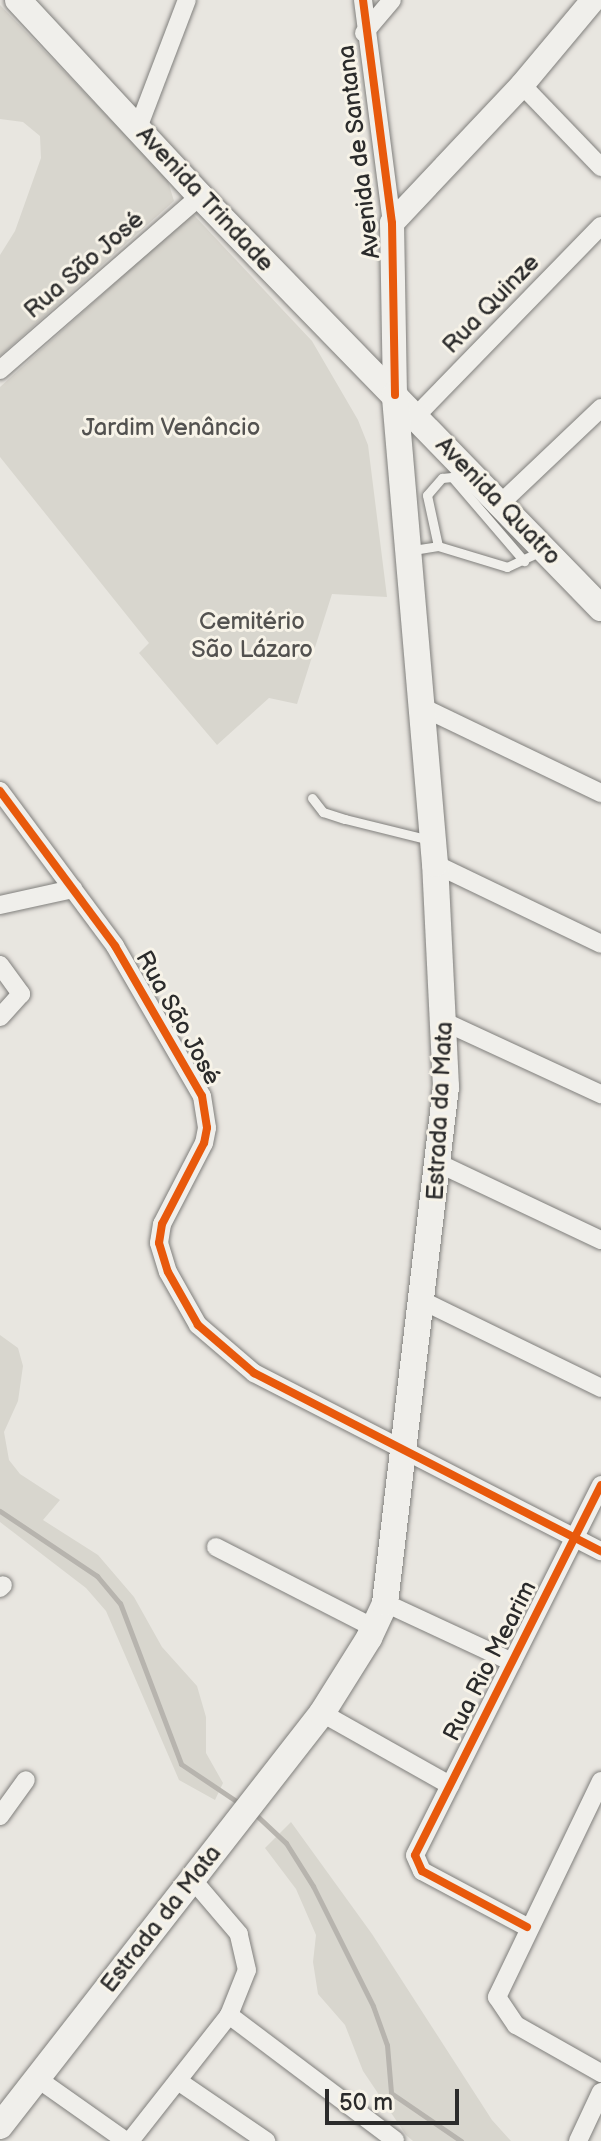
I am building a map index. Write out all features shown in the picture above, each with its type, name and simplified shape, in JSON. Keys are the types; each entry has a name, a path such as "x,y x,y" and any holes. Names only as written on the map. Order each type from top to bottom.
{"main road":[{"name":"Avenida Trindade","path":"18,0 200,196 395,395"},
{"name":"Avenida Quatro","path":"395,395 501,503 535,555 599,601"},
{"name":"Estrada da Mata","path":"0,2126 322,1713 374,1628 385,1603 440,1164 447,1023 395,395"}],"street":[{"path":"138,128 187,0"},
{"name":"Avenida de Santana","path":"363,0 364,33 392,223 395,395"},
{"path":"364,33 392,0"},
{"path":"392,223 522,85 593,0"},
{"path":"522,85 601,167"},
{"name":"Rua São José","path":"0,370 200,196"},
{"name":"Rua Quinze","path":"416,416 601,226"},
{"path":"501,503 601,408"},
{"path":"422,707 601,793"},
{"name":"Rua São José","path":"0,791 115,946 188,1066 206,1114 204,1143 162,1224 159,1243 184,1302 207,1333 254,1373 405,1454 601,1551"},
{"path":"434,852 601,944"},
{"path":"0,905 73,889"},
{"path":"0,965 21,994 0,1017"},
{"path":"447,1023 601,1094"},
{"path":"440,1164 601,1240"},
{"path":"423,1301 601,1388"},
{"name":"Rua Rio Mearim","path":"527,1927 422,1871 415,1855 601,1485"},
{"path":"216,1547 374,1628"},
{"path":"385,1603 512,1662"},
{"path":"322,1713 450,1785"},
{"path":"0,1816 26,1780"},
{"path":"601,1781 499,1988 500,2006 516,2025 601,2073"},
{"path":"38,2079 128,2141 229,2015 244,1986 245,1951 229,1918 192,1879"},
{"path":"229,2015 395,2140"},
{"path":"178,2081 266,2141"},
{"path":"578,2141 601,2092"}],"lane":[{"path":"438,546 427,495 448,476 535,555"},
{"path":"409,550 438,546 495,566 535,555"},
{"path":"312,798 334,816 434,852"}],"green space":[{"path":"0,5 167,178 174,201 0,356 0,255 15,231 41,158 40,136 23,122 0,119"},
{"name":"Jardim Venâncio","path":"192,213 312,341 358,420 368,445 387,597 332,594 297,704 269,698 217,745 139,653 149,643 0,457 0,387"},
{"path":"0,1335 18,1348 23,1366 18,1401 4,1432 9,1460 20,1474 60,1500 43,1520 98,1555 134,1597 162,1647 197,1686 206,1717 206,1753 223,1783 215,1800 179,1780 106,1611 86,1588 0,1522"},
{"path":"291,1822 372,1934 492,2120 511,2141 413,2141 406,2135 363,2071 345,2025 318,1994 313,1962 316,1935 296,1889 265,1848"}],"waterway":[{"path":"0,1511 97,1576 120,1603 181,1764 239,1803"},
{"path":"254,1813 286,1843 313,1886 373,2006 387,2045 391,2093 461,2141"}],"cycle path":[{"path":"363,0 392,223 395,395"},
{"path":"0,791 115,946 202,1096 207,1128 204,1143 162,1224 159,1243 168,1272 198,1325 254,1373 601,1551"},
{"path":"527,1927 422,1871 415,1855 601,1485"}],"park label":[{"name":"Cemitério São Lázaro","path":"252,636"}]}
